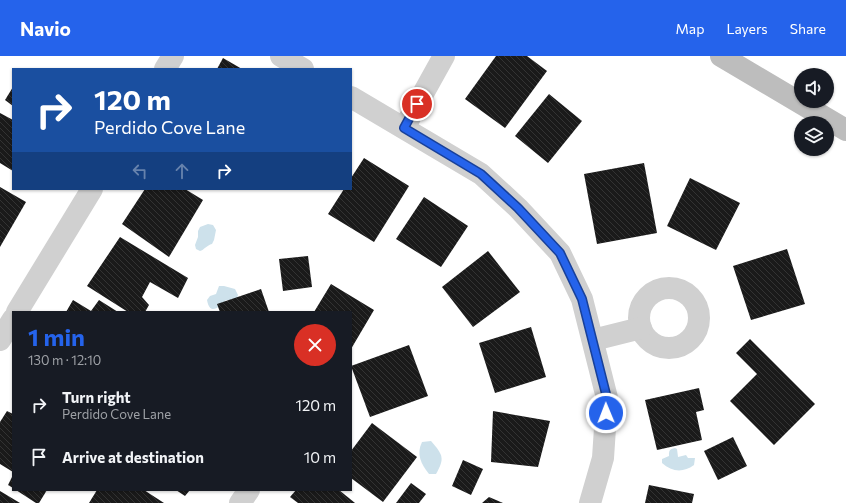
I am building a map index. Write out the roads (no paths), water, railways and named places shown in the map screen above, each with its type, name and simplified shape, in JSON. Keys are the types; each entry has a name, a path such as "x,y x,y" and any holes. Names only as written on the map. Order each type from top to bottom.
{"main road":[{"path":"721,56 846,130"}],"street":[{"path":"166,68 173,56"},
{"path":"281,56 301,68"},
{"path":"404,128 444,56"},
{"path":"352,98 481,174 518,208 560,253 582,299 607,398 604,458 590,503"},
{"path":"18,311 91,190"},
{"path":"0,340 12,321"},
{"path":"593,340 641,328"},
{"path":"240,503 248,491"}],"water":[{"path":"208,224 213,225 216,230 214,240 212,244 200,251 196,249 195,245 198,237 198,231 200,227"},
{"path":"219,286 235,289 238,295 237,298 226,300 215,309 210,308 207,300 210,296 216,294"},
{"path":"431,441 440,453 442,460 436,474 429,474 419,455 422,442"},
{"path":"675,448 677,449 678,457 686,455 688,458 695,458 694,465 690,468 682,470 674,470 662,463 662,459 669,456 670,450"}]}
